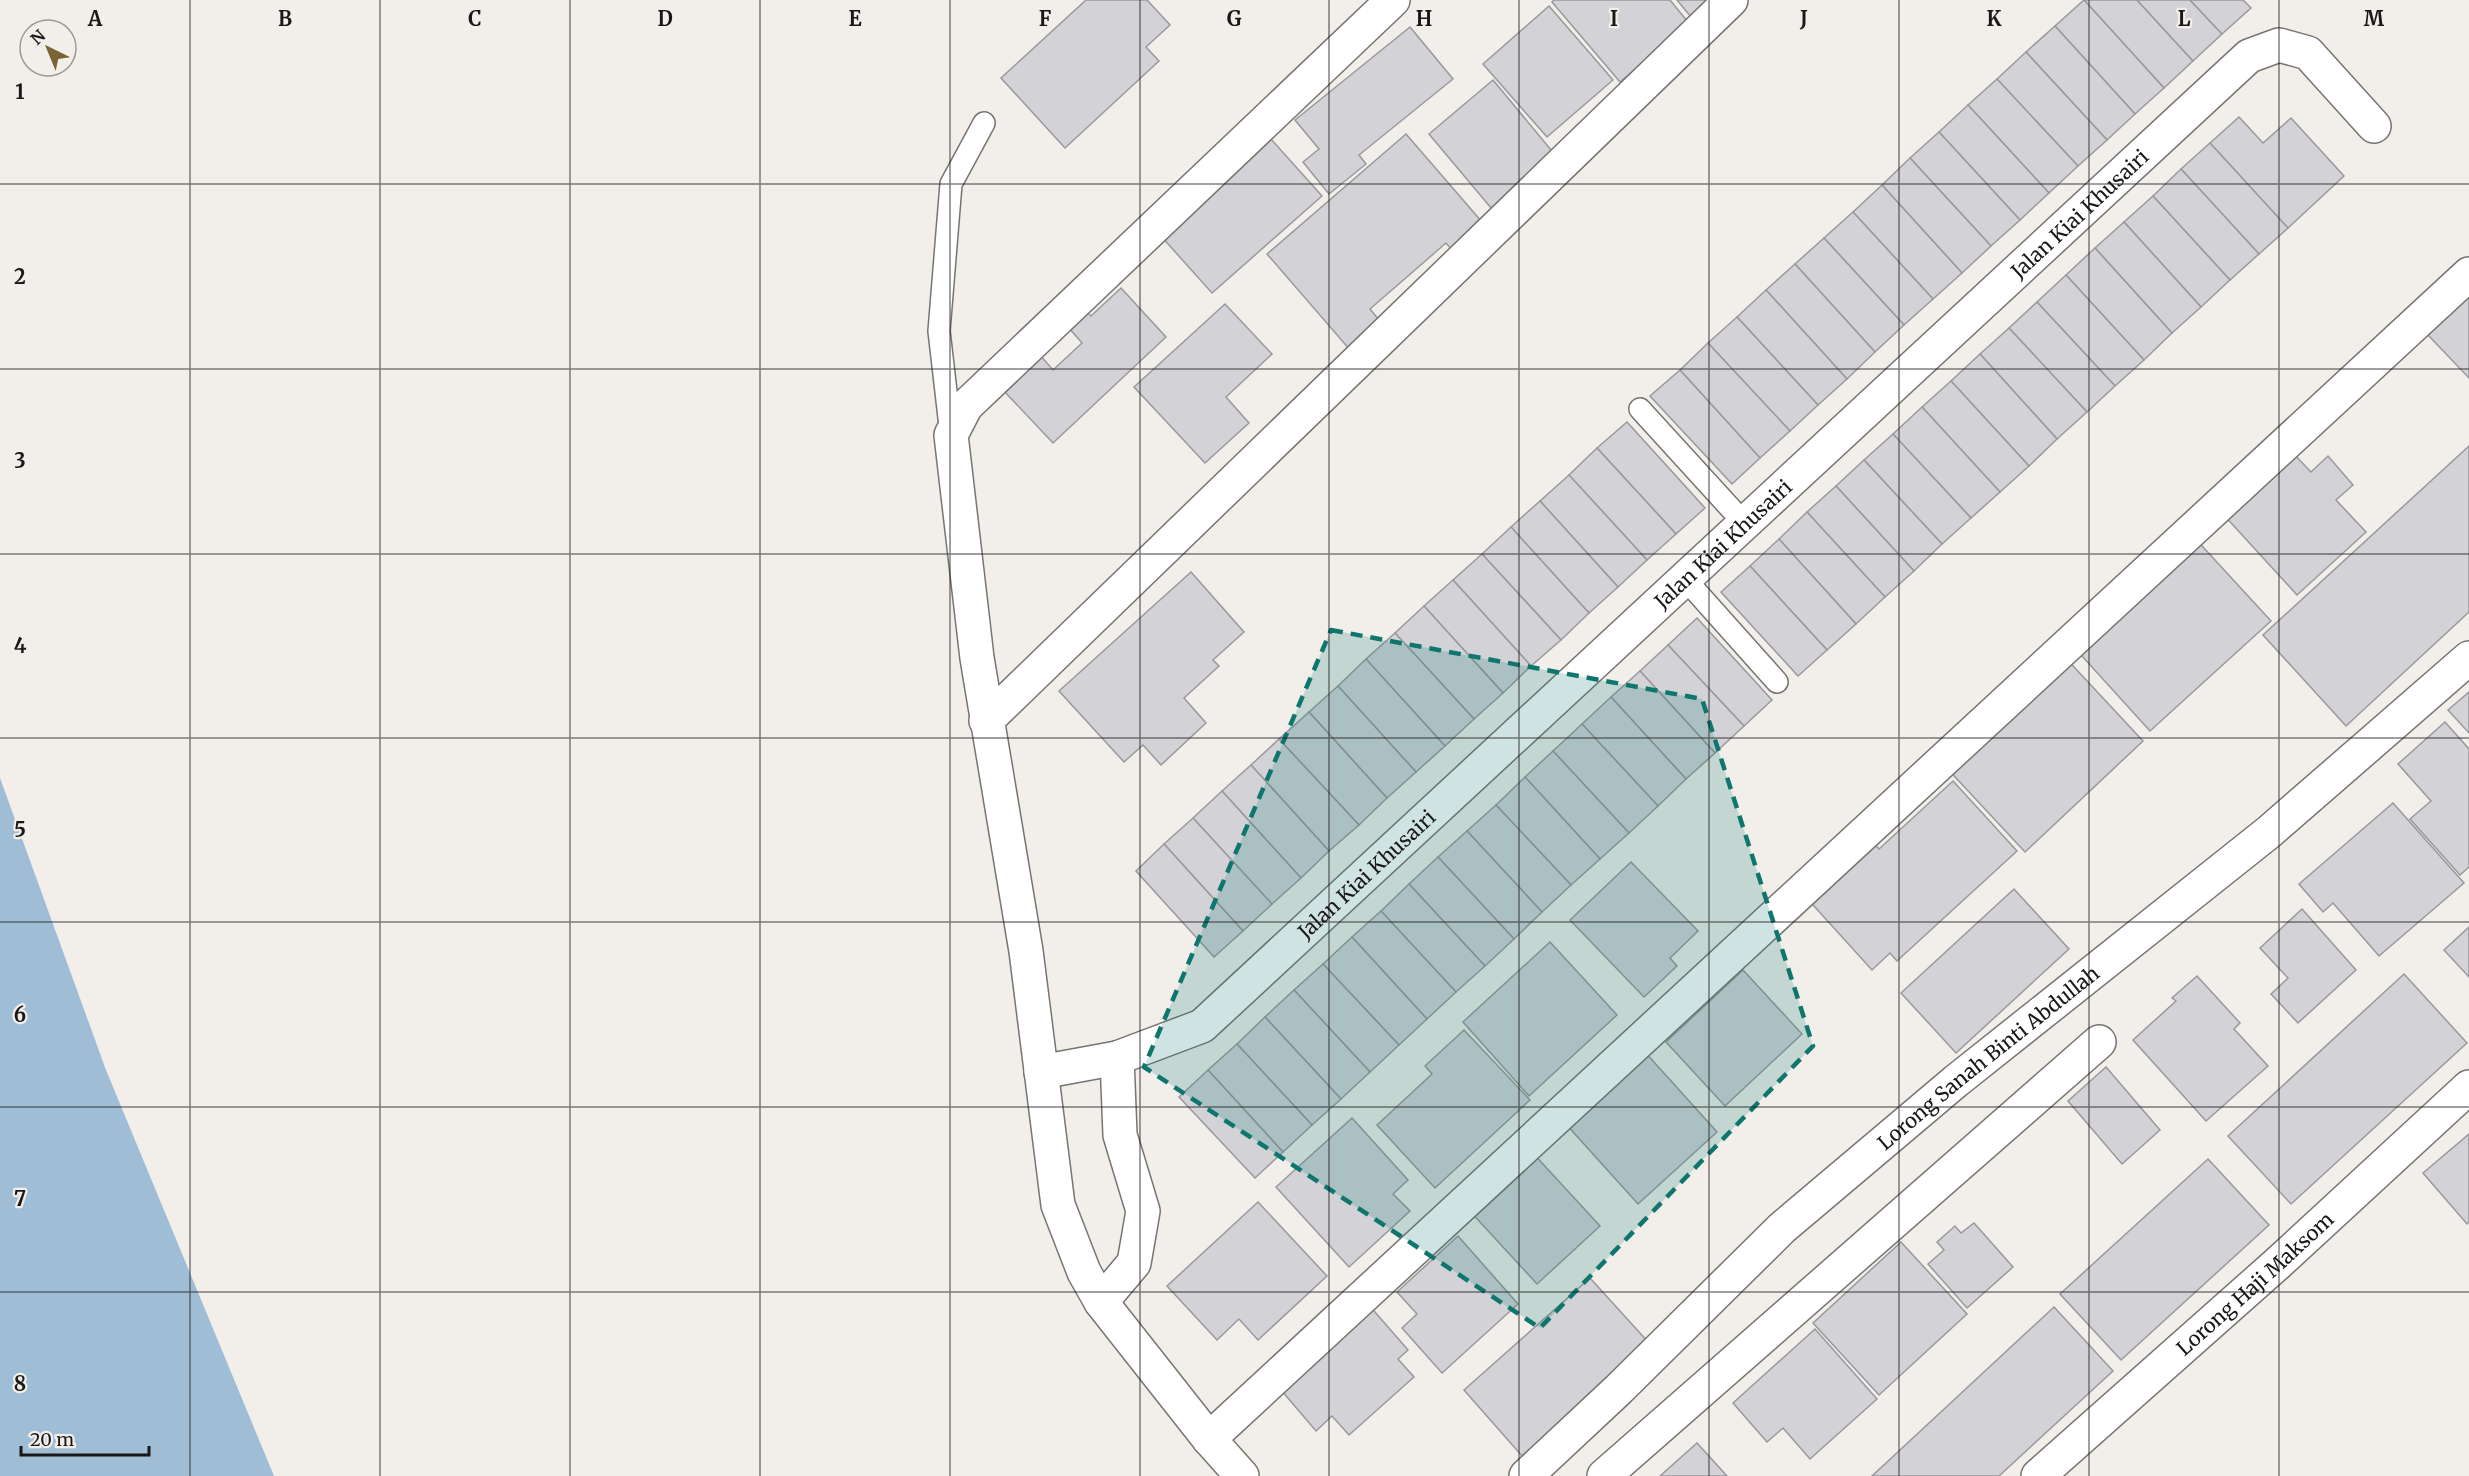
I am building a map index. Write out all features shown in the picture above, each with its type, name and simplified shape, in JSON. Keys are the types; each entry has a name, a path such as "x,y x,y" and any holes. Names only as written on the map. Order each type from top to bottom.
{"street":[{"path":"1242,1476 1209,1439 1101,1302 1083,1272 1058,1205 1026,951 986,721 951,435 966,406 1393,0"},
{"path":"986,721 1731,0"},
{"name":"Jalan Kiai Khusairi","path":"1041,1072 1117,1058 1202,1026 2249,56 2279,45 2308,52 2374,126"},
{"path":"1209,1439 2469,274"},
{"name":"Lorong Sanah Binti Abdullah","path":"1526,1476 1619,1389 1782,1228 1956,1081 2269,832 2469,658"},
{"path":"1604,1476 2099,1042"},
{"path":"1101,1302 1134,1263 1143,1211 1120,1135 1117,1058"},
{"name":"Lorong Haji Maksom","path":"2038,1476 2277,1264 2469,1087"}],"lane":[{"path":"951,435 939,331 951,184 984,123"},
{"path":"1640,409 1745,524"},
{"path":"1686,580 1777,682"}],"highlighted area":[{"path":"1331,630 1702,699 1813,1046 1540,1328 1144,1067"}],"water":[{"path":"0,778 106,1070 274,1476 0,1476"}],"building":[{"path":"1086,0 1147,0 1170,25 1146,47 1159,61 1065,148 1001,78"},
{"path":"1554,0 1670,0 1701,38 1646,85 1634,70 1620,82 1552,2"},
{"path":"1677,0 1711,0 1691,17"},
{"path":"2084,0 2137,0 2193,61 2164,88"},
{"path":"2084,0 2164,88 2135,114 2055,26"},
{"path":"2137,0 2190,0 2222,34 2193,61"},
{"path":"2190,0 2243,0 2251,8 2222,34"},
{"path":"1549,6 1613,80 1547,137 1483,64"},
{"path":"2055,26 2135,114 2107,140 2026,52"},
{"path":"1410,27 1453,79 1359,155 1366,164 1329,194 1303,162 1319,149 1295,120"},
{"path":"2026,52 2107,140 2078,166 1997,79"},
{"path":"1997,79 2078,166 2049,193 1968,105"},
{"path":"1493,80 1571,174 1507,227 1429,134"},
{"path":"1968,105 2049,193 2020,220 1939,132"},
{"path":"2239,117 2263,143 2291,118 2344,176 2288,228 2210,143"},
{"path":"1939,132 2020,220 1991,246 1910,158"},
{"path":"1406,134 1495,237 1463,263 1446,243 1370,309 1388,331 1357,358 1267,254"},
{"path":"1270,138 1322,196 1212,293 1160,235"},
{"path":"2210,143 2288,228 2259,254 2181,169"},
{"path":"1910,158 1991,246 1962,273 1882,185"},
{"path":"2181,169 2259,254 2230,280 2153,196"},
{"path":"1882,185 1962,273 1933,299 1853,212"},
{"path":"2153,196 2230,280 2201,307 2124,222"},
{"path":"1853,212 1933,299 1904,325 1824,238"},
{"path":"2124,222 2201,307 2172,333 2095,248"},
{"path":"1824,238 1904,325 1875,352 1795,264"},
{"path":"2095,248 2172,333 2144,360 2066,275"},
{"path":"1795,264 1875,352 1847,379 1766,290"},
{"path":"2066,275 2144,360 2115,386 2037,302"},
{"path":"1121,288 1166,337 1053,443 1003,390 1040,355 1053,370 1082,343 1069,328 1087,312 1091,316"},
{"path":"1766,290 1847,379 1818,405 1737,317"},
{"path":"2469,297 2469,378 2428,335"},
{"path":"2037,302 2115,386 2087,412 2009,328"},
{"path":"1225,304 1272,354 1226,397 1249,423 1205,463 1134,387"},
{"path":"1737,317 1818,405 1790,431 1708,343"},
{"path":"2009,328 2087,412 2057,439 1980,354"},
{"path":"1708,343 1790,431 1760,458 1680,370"},
{"path":"1980,354 2057,439 2029,466 1951,381"},
{"path":"1680,370 1760,458 1732,484 1650,396"},
{"path":"1951,381 2029,466 2000,492 1922,407"},
{"path":"1922,407 2000,492 1971,518 1893,434"},
{"path":"1627,422 1705,508 1676,534 1597,448"},
{"path":"1893,434 1971,518 1942,544 1864,460"},
{"path":"2469,446 2469,612 2346,726 2263,635"},
{"path":"1597,448 1676,534 1647,560 1569,475"},
{"path":"2290,450 2311,472 2328,456 2353,485 2336,500 2366,532 2297,595 2222,513"},
{"path":"1864,460 1942,544 1914,571 1836,486"},
{"path":"1569,475 1647,560 1618,587 1540,501"},
{"path":"1836,486 1914,571 1885,597 1807,512"},
{"path":"1540,501 1618,587 1589,613 1511,527"},
{"path":"1807,512 1885,597 1856,624 1779,539"},
{"path":"1511,527 1589,613 1561,640 1482,554"},
{"path":"2192,535 2271,621 2150,731 2072,645"},
{"path":"1779,539 1856,624 1827,650 1750,566"},
{"path":"1482,554 1561,640 1531,666 1453,580"},
{"path":"1750,566 1827,650 1798,676 1721,592"},
{"path":"1191,572 1244,632 1213,660 1219,666 1184,698 1206,723 1161,765 1143,745 1124,762 1059,691"},
{"path":"1453,580 1531,666 1503,693 1424,606"},
{"path":"1424,606 1503,693 1474,719 1395,633"},
{"path":"1697,618 1772,700 1744,726 1668,645"},
{"path":"1395,633 1474,719 1445,746 1366,659"},
{"path":"1668,645 1744,726 1715,753 1640,671"},
{"path":"2061,653 2143,741 2025,852 1943,764"},
{"path":"1366,659 1445,746 1416,772 1338,686"},
{"path":"1640,671 1715,753 1686,779 1611,697"},
{"path":"1338,686 1416,772 1387,798 1309,712"},
{"path":"2469,692 2469,733 2448,710"},
{"path":"1611,697 1686,779 1658,806 1582,724"},
{"path":"1309,712 1387,798 1359,825 1279,739"},
{"path":"2445,722 2469,749 2469,867 2460,875 2410,819 2431,801 2398,764"},
{"path":"1582,724 1658,806 1629,833 1553,751"},
{"path":"1279,739 1359,825 1329,851 1251,765"},
{"path":"1553,751 1629,833 1600,859 1525,777"},
{"path":"1251,765 1329,851 1301,878 1222,791"},
{"path":"1525,777 1600,859 1571,885 1496,805"},
{"path":"1953,781 2017,851 1897,961 1890,953 1872,970 1804,895 1867,836 1879,849"},
{"path":"1222,791 1301,878 1272,904 1193,818"},
{"path":"2393,803 2464,883 2379,956 2333,903 2323,912 2299,884"},
{"path":"1496,805 1571,885 1542,912 1467,831"},
{"path":"1193,818 1272,904 1243,931 1164,844"},
{"path":"1467,831 1542,912 1514,939 1438,857"},
{"path":"1164,844 1243,931 1214,957 1136,871"},
{"path":"1438,857 1514,939 1485,966 1409,884"},
{"path":"1631,862 1698,931 1670,958 1677,966 1644,997 1570,920"},
{"path":"1409,884 1485,966 1456,992 1381,911"},
{"path":"2014,889 2069,949 1956,1053 1901,993"},
{"path":"2302,909 2356,970 2298,1023 2271,994 2288,978 2260,948"},
{"path":"1381,911 1456,992 1427,1019 1352,937"},
{"path":"2469,927 2469,977 2444,950"},
{"path":"1352,937 1427,1019 1399,1045 1323,964"},
{"path":"1550,942 1617,1015 1529,1096 1463,1022"},
{"path":"1323,964 1399,1045 1370,1072 1294,990"},
{"path":"1743,970 1802,1034 1725,1106 1666,1042"},
{"path":"2404,974 2467,1043 2291,1204 2228,1136"},
{"path":"2197,976 2240,1023 2234,1029 2268,1066 2206,1121 2133,1040 2176,1001 2172,998"},
{"path":"1294,990 1370,1072 1341,1099 1265,1017"},
{"path":"1265,1017 1341,1099 1312,1125 1237,1044"},
{"path":"1464,1030 1530,1100 1435,1188 1377,1125 1432,1074 1425,1066"},
{"path":"1237,1044 1312,1125 1283,1152 1208,1070"},
{"path":"1644,1051 1717,1132 1638,1204 1565,1123"},
{"path":"2106,1067 2160,1130 2122,1164 2068,1101"},
{"path":"1208,1070 1283,1152 1255,1178 1179,1097"},
{"path":"1352,1118 1408,1180 1393,1194 1410,1211 1349,1267 1276,1187"},
{"path":"2469,1134 2469,1222 2467,1224 2423,1173"},
{"path":"1531,1151 1600,1226 1537,1284 1468,1209"},
{"path":"2208,1159 2269,1225 2121,1360 2060,1294"},
{"path":"1258,1202 1327,1276 1258,1340 1239,1319 1217,1340 1167,1286"},
{"path":"1974,1223 2013,1267 1967,1308 1928,1264 1944,1250 1937,1242 1955,1226 1961,1233"},
{"path":"1458,1236 1518,1304 1442,1373 1402,1328 1417,1314 1397,1292"},
{"path":"1901,1242 1967,1314 1879,1395 1813,1323"},
{"path":"1590,1278 1649,1343 1522,1456 1464,1390"},
{"path":"1368,1304 1408,1350 1398,1359 1414,1377 1349,1435 1332,1416 1316,1431 1276,1384"},
{"path":"2054,1307 2113,1371 1999,1476 1872,1476"},
{"path":"1815,1329 1877,1399 1810,1459 1783,1428 1767,1442 1733,1403"},
{"path":"1697,1443 1727,1476 1660,1476"}]}
